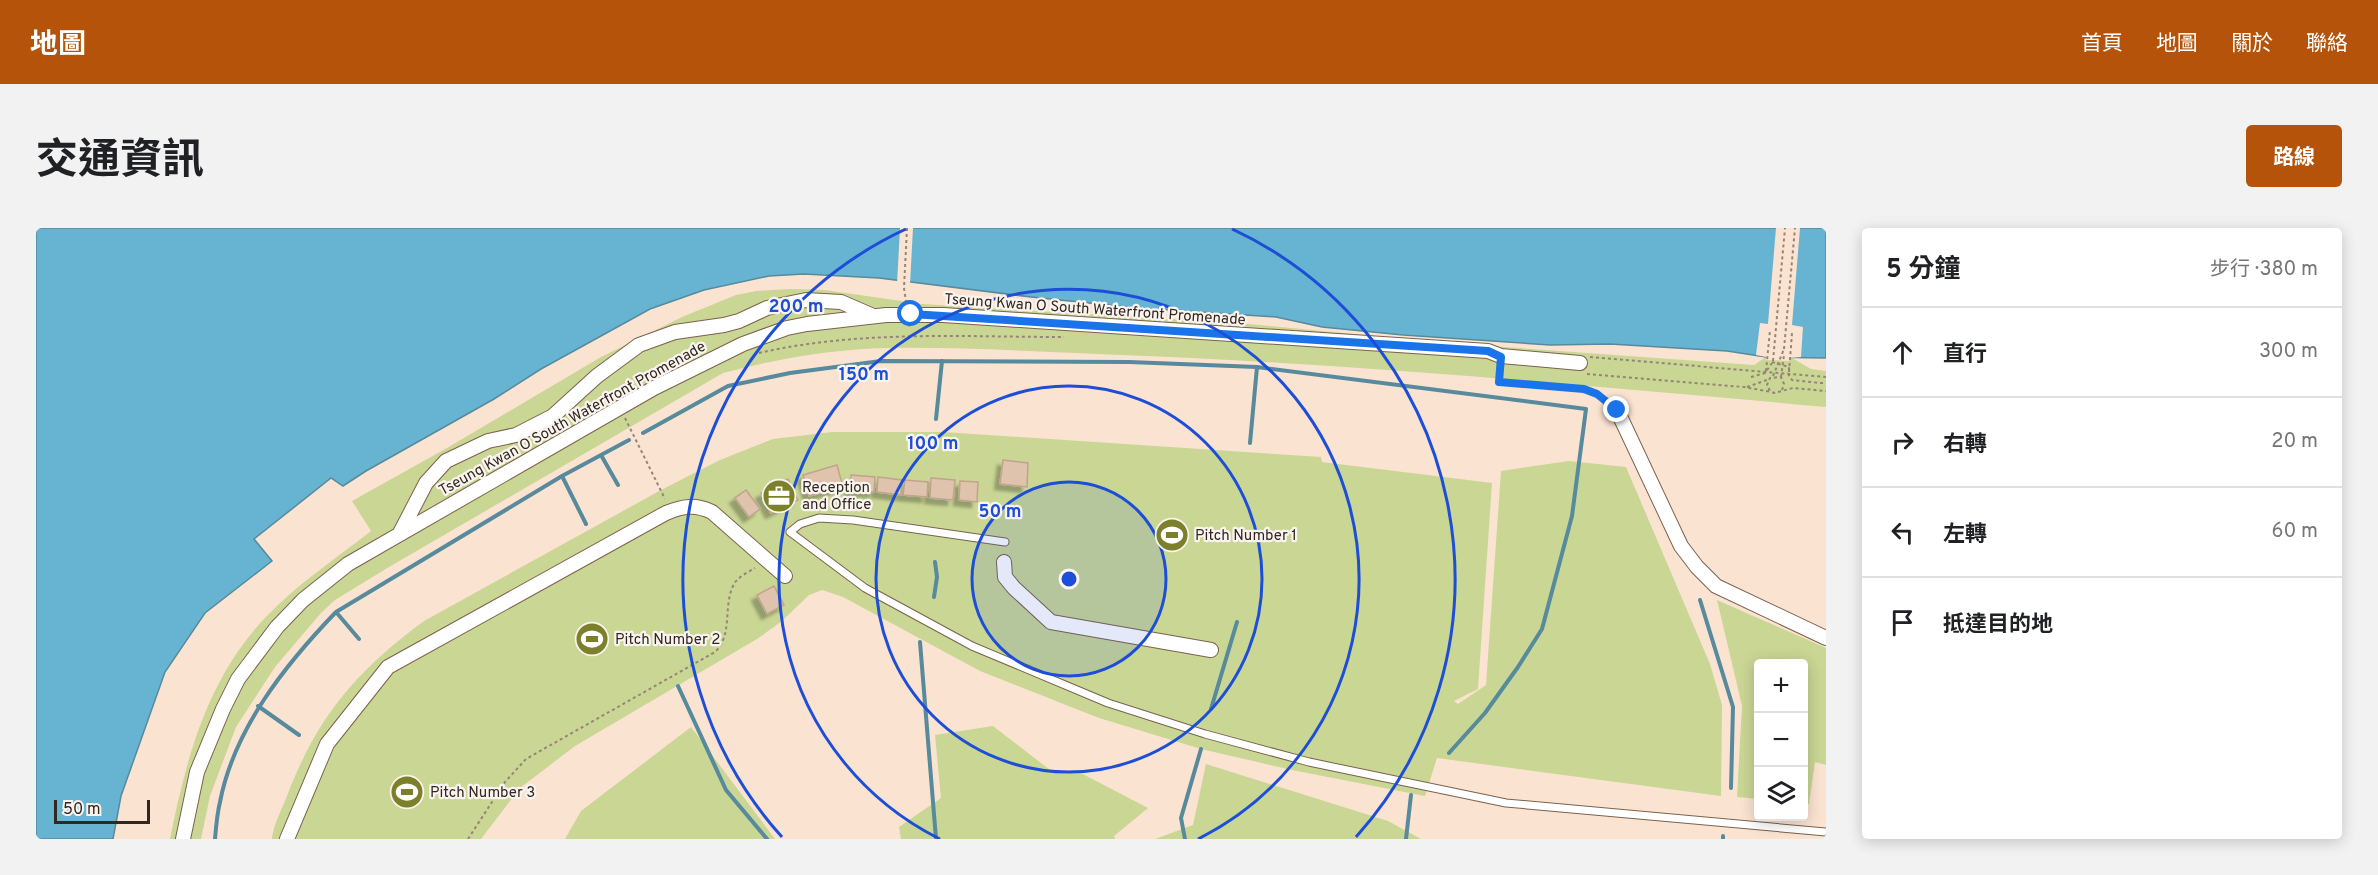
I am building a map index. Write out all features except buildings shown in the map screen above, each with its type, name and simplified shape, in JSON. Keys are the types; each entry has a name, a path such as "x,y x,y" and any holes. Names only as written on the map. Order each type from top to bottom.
{"street":[{"path":"400,533 426,483 446,461 488,441 516,435 544,422 597,376 639,345 675,332 731,323 767,308 806,300 842,302 873,316"},
{"name":"Tseung Kwan O South Waterfront Promenade","path":"183,839 197,772 238,679 259,650 303,600 348,564 603,417 716,356 787,328 873,316 911,314 1488,351 1501,357 1581,364"},
{"path":"1617,410 1681,546 1697,567 1716,586 1826,638"},
{"path":"287,839 327,744 388,667 656,519 682,507 703,508 712,512 785,576"},
{"path":"1004,562 1005,577 1052,622 1211,650"}],"lane":[{"path":"1005,542 853,520 819,518 800,524 790,532 865,588 972,646 1108,703 1205,734 1309,762 1506,803 1826,832"}],"path":[{"path":"907,228 904,288 910,329"},
{"path":"1751,377 1765,373 1773,362 1785,228"},
{"path":"1744,387 1768,380 1780,364 1784,349 1795,228"},
{"path":"1766,371 1770,330"},
{"path":"1789,372 1792,333"},
{"path":"756,354 858,337 1069,337"},
{"path":"1501,357 1499,382 1584,389 1597,394 1617,410"},
{"path":"1773,362 1789,367 1792,380 1826,383"},
{"path":"1581,364 1776,371 1826,377"},
{"path":"1581,364 1776,393 1793,388 1826,391"},
{"path":"1780,364 1784,384 1782,390"},
{"path":"1773,376 1781,377"},
{"path":"1768,380 1768,388 1772,392"},
{"path":"1784,384 1793,388"},
{"path":"630,428 661,490"},
{"path":"468,839 505,782 526,759 716,652 724,640 733,586 741,576 768,561"}],"green space":[{"path":"790,289 825,290 922,304 1238,323 1448,343 1754,365 1766,357 1792,358 1811,369 1826,371 1826,407 1386,370 1209,359 975,349 846,350 784,359 723,373 335,600 275,667 236,727 210,796 201,839 170,839 192,750 202,721 228,667 245,642 277,606 371,531 352,501 601,357 682,317 736,295"},
{"path":"832,432 943,432 1321,457 1322,462 1492,483 1478,689 1454,701 1458,704 1486,685 1501,471 1569,461 1626,467 1710,664 1722,705 1721,796 1437,758 1425,796 1292,770 1201,749 1099,718 980,671 843,597 822,590 809,595 782,621 757,639 575,746 520,788 481,839 272,839 276,823 299,768 326,719 341,698 378,658 424,621 661,490 720,460 773,439"},
{"path":"1717,600 1826,648 1826,765 1815,762 1809,804 1808,659 1754,659 1754,799 1737,797 1742,706"},
{"path":"993,726 1054,773 1075,770 1148,808 1114,836 1115,839 901,839 899,827 941,798 935,735"},
{"path":"691,727 775,839 565,839 581,811"},
{"path":"1206,764 1388,821 1421,839 1155,839 1193,825"}],"water":[{"path":"36,228 1826,228 1826,358 1766,357 1727,351 1610,344 1550,345 1403,335 1322,327 1276,317 1137,308 879,278 804,274 769,276 704,290 650,309 541,369 494,399 343,486 331,478 254,539 272,561 205,613 165,672 121,796 113,839 36,839"}],"pier":[{"path":"900,228 913,228 910,285 897,284"},
{"path":"1776,228 1800,228 1792,325 1803,327 1801,357 1789,358 1789,361 1766,360 1766,357 1756,355 1760,323 1768,324"}],"waterway":[{"path":"643,433 728,386 790,373 881,361 1129,362 1257,367 1586,409 1572,516 1542,629 1485,713 1449,753"},
{"path":"936,419 942,361"},
{"path":"1250,443 1257,367"},
{"path":"215,839 218,811 227,775 249,724 298,654 336,612 562,476 629,440"},
{"path":"601,455 618,485"},
{"path":"562,476 586,524"},
{"path":"934,597 937,577 935,562"},
{"path":"1700,600 1733,707 1731,788"},
{"path":"336,612 359,639"},
{"path":"1211,709 1237,622"},
{"path":"920,642 936,839"},
{"path":"678,686 726,790 767,839"},
{"path":"258,706 299,735"},
{"path":"1185,839 1181,818 1201,749"},
{"path":"1406,839 1411,795"}],"place":[{"name":"Reception and Office","path":"779,496"},
{"name":"Pitch Number 1","path":"1172,535"},
{"name":"Pitch Number 2","path":"592,639"},
{"name":"Pitch Number 3","path":"407,792"}],"route":[{"path":"911,314 1488,351 1501,357 1499,382 1584,389 1597,394 1617,410"}]}
